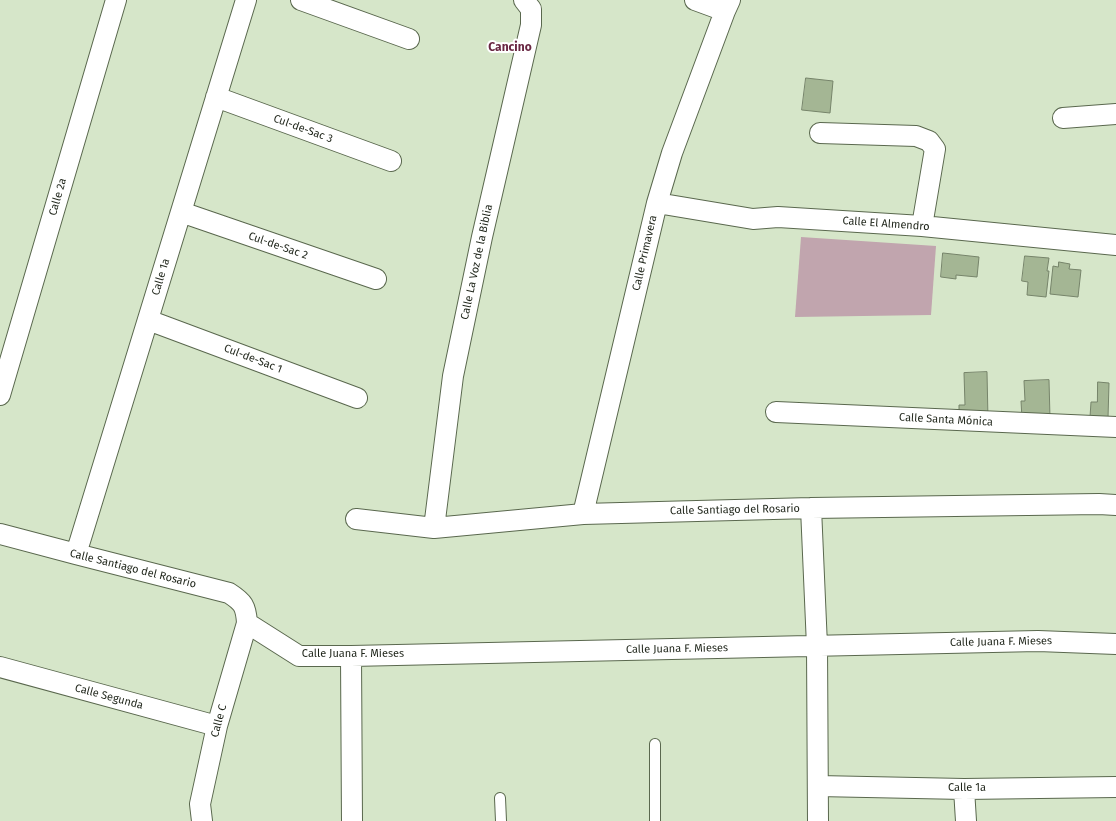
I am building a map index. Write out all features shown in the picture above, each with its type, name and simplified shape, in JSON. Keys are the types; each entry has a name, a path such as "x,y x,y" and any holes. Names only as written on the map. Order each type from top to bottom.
{"street":[{"name":"Calle 2a","path":"0,394 116,0"},
{"name":"Calle 1a","path":"76,554 246,0"},
{"path":"301,0 409,39"},
{"name":"Calle La Voz de la Biblia","path":"434,528 453,376 482,237 531,25 531,9 524,0"},
{"path":"695,0 727,5"},
{"name":"Calle Primavera","path":"583,514 657,203 672,153 727,5"},
{"name":"Cul-de-Sac 3","path":"216,97 391,161"},
{"path":"1063,118 1116,114"},
{"path":"820,133 916,136 929,141 934,149 922,226"},
{"name":"Calle El Almendro","path":"657,203 752,219 778,217 922,226 1116,245"},
{"name":"Cul-de-Sac 2","path":"181,212 376,279"},
{"name":"Cul-de-Sac 1","path":"148,320 357,398"},
{"name":"Calle Santa Mónica","path":"776,412 1116,428"},
{"name":"Calle Santiago del Rosario","path":"356,519 434,528 583,514 811,508 1116,505"},
{"path":"811,508 817,646 818,821"},
{"name":"Calle Santiago del Rosario","path":"0,534 229,593 239,599 246,610 247,623"},
{"name":"Calle Juana F. Mieses","path":"247,623 299,656 1038,641 1116,644"},
{"name":"Calle C","path":"202,821 200,804 217,726 247,623"},
{"path":"351,656 352,821"},
{"name":"Calle Segunda","path":"0,667 217,726"},
{"name":"Calle 1a","path":"818,786 964,789 1116,787"},
{"path":"964,789 966,821"}],"lane":[{"path":"655,744 655,821"},
{"path":"500,798 501,821"}],"shaded area":[{"path":"801,237 936,246 931,315 795,317"}],"building":[{"path":"806,78 833,81 830,113 802,110"},
{"path":"943,253 979,257 977,277 956,275 956,279 941,277"},
{"path":"1025,256 1049,258 1046,297 1027,295 1028,282 1022,281"},
{"path":"1059,262 1070,264 1069,269 1081,270 1078,297 1050,294 1053,266 1058,267"},
{"path":"987,372 988,419 959,420 959,405 965,405 964,373"},
{"path":"1049,380 1050,418 1022,419 1021,401 1025,401 1024,381"},
{"path":"1098,382 1109,383 1108,418 1090,417 1091,402 1097,402"}],"district":[{"name":"Cancino","path":"510,48"}]}
